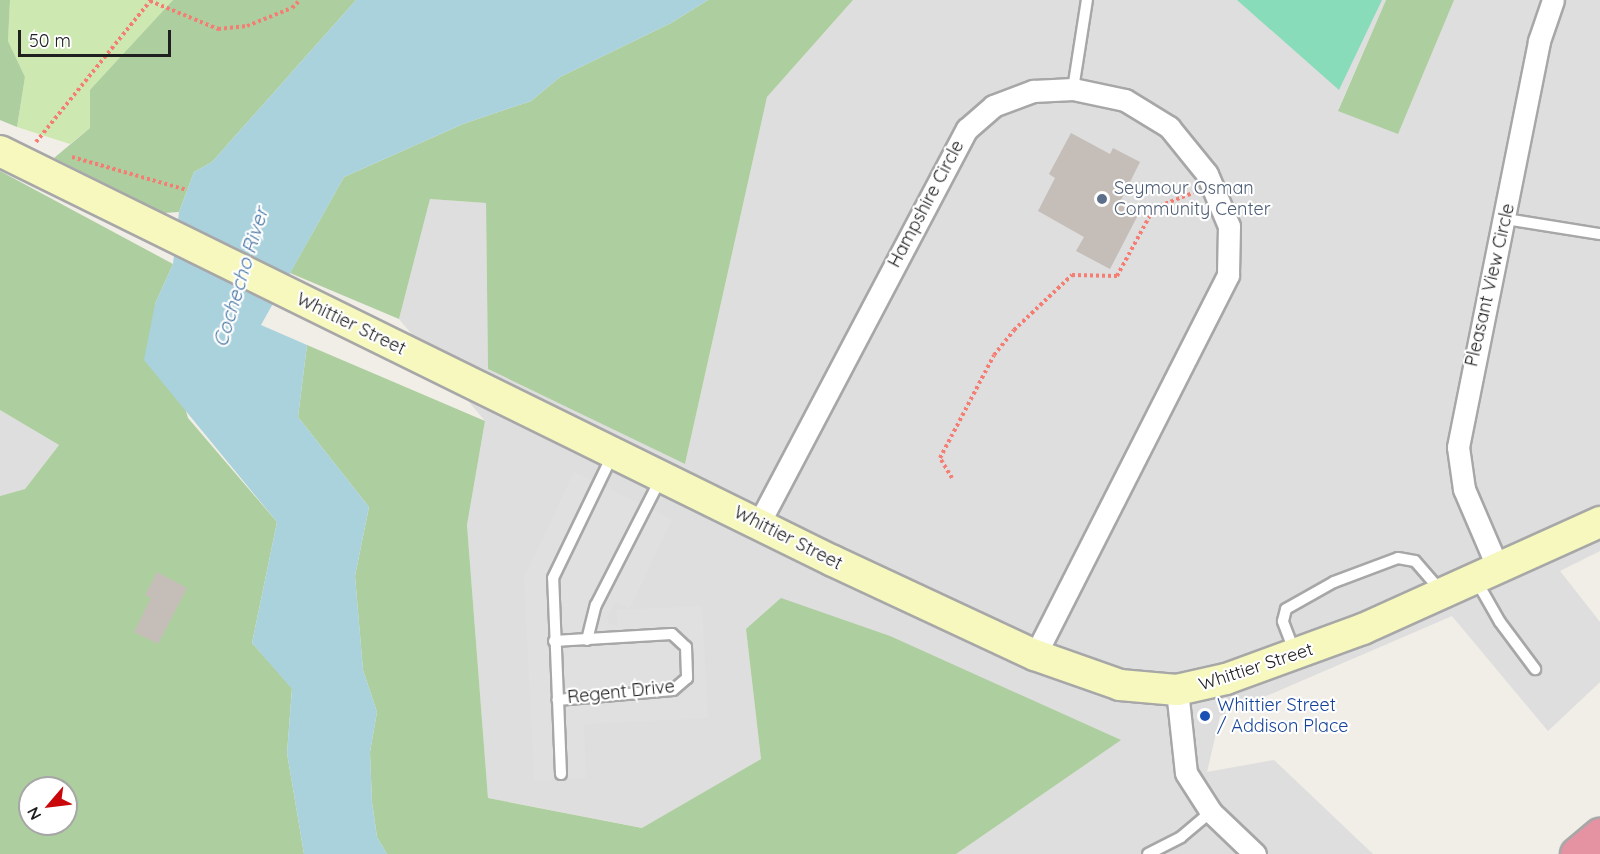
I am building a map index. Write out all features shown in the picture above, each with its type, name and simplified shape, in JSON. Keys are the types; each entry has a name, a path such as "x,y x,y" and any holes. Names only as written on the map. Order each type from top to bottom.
{"highway":[{"path":"1577,854 1600,835"}],"street":[{"name":"Pleasant View Circle","path":"1486,572 1464,489 1458,447 1506,219 1539,41 1553,0"},
{"name":"Hampshire Circle","path":"759,523 967,129 993,106 1012,97 1073,89 1125,100 1169,127 1207,174 1222,202 1229,226 1228,275 1220,297 1035,655"},
{"name":"Whittier Street","path":"0,151 759,523 1035,655 1120,685 1177,690 1226,679 1296,656 1600,522"},
{"path":"1177,690 1186,773 1211,812 1256,854"}],"lane":[{"path":"1073,89 1087,0"},
{"path":"1506,219 1600,234"},
{"name":"Regent Drive","path":"561,774 553,578 614,451"},
{"path":"587,640 596,605 663,475"},
{"path":"1296,656 1283,621 1286,609 1298,600 1398,558 1415,561 1443,593"},
{"path":"1486,572 1500,622 1535,669"},
{"name":"Regent Drive","path":"554,641 672,634 686,646 687,678 673,690 557,700"},
{"path":"1148,854 1181,837 1211,812"}],"path":[{"path":"37,140 151,1 218,29 248,26 292,8 300,0"},
{"path":"34,145 43,148"},
{"path":"62,153 187,190"},
{"path":"952,478 940,458 994,355 1014,330 1072,275 1118,276 1154,208 1179,200"}],"shaded area":[{"path":"853,0 1386,0 1338,110 1454,0 1600,0 1600,551 1560,571 1600,622 1600,682 1548,731 1452,616 1220,716 1207,772 1274,760 1373,854 956,854 1120,740 746,629 761,759 643,828 488,798 467,525 485,421 399,319 430,199 486,203 488,369 685,464 767,97"},
{"path":"0,410 59,445 25,489 0,496"},
{"path":"574,472 672,519 630,608 615,601 607,617 609,624 618,626 617,610 702,606 708,718 584,724 586,778 534,780 524,578"}],"green space":[{"path":"0,0 10,0 8,41 25,77 17,127 0,120"},
{"path":"10,0 173,0 91,90 90,128 70,144 17,127 25,77 8,41"},
{"path":"173,0 356,0 212,162 194,172 179,212 164,213 54,158 90,128 90,90"},
{"path":"708,0 853,0 767,97 685,464 488,369 486,203 430,199 399,319 290,273 344,177 463,124 531,101 560,77 671,23"},
{"path":"1237,0 1382,0 1339,90"},
{"path":"1386,0 1454,0 1398,134 1338,111"},
{"path":"0,171 173,264 155,304 188,418 277,522 252,643 292,688 287,753 304,854 0,854 0,496 25,489 59,445 0,410"},
{"path":"307,345 485,421 467,525 488,798 642,828 761,759 746,629 781,598 890,636 1121,740 956,854 387,854 377,837 372,802 370,752 377,712 363,670 355,576 369,507 298,417"}],"water":[{"name":"Cochecho River","path":"356,0 708,0 671,23 560,77 531,101 463,124 344,177 261,325 307,345 298,417 369,507 355,576 363,670 377,712 370,752 372,802 377,837 387,854 304,854 287,753 292,689 252,643 277,522 144,360 155,304 173,264 179,212 194,172 212,162"}],"building":[{"name":"Seymour Osman Community Center","path":"1071,133 1110,154 1113,148 1140,162 1119,204 1138,215 1110,269 1076,251 1084,237 1038,211 1055,178 1049,174"},
{"path":"157,572 187,588 158,644 134,632 151,598 145,595"}],"place":[{"name":"Seymour Osman Community Center","path":"1102,199"},
{"name":"Whittier Street / Addison Place","path":"1205,716"}]}
